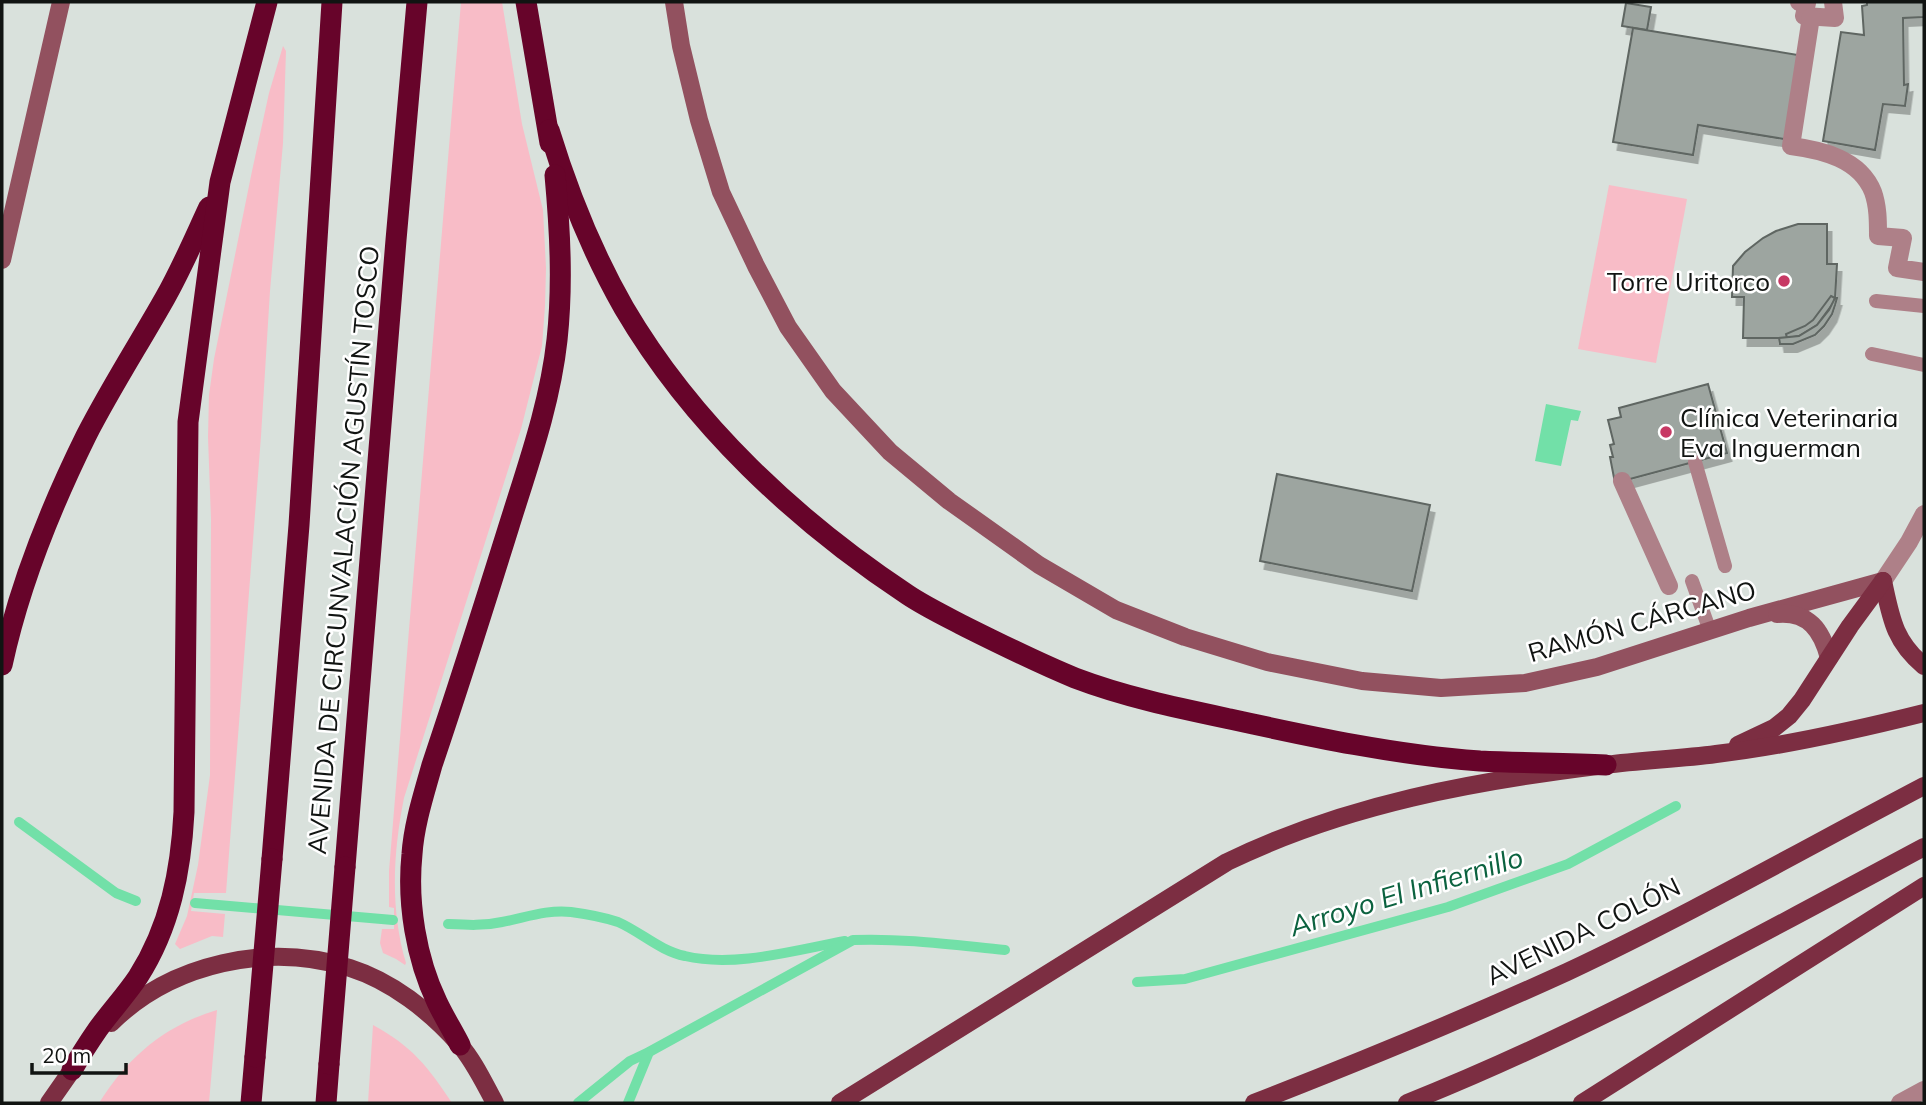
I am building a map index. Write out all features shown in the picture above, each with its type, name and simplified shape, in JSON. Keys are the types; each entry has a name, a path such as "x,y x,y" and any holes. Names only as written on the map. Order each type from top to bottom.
{"highway":[{"path":"72,1070 98,1029 123,999 139,974 165,922 180,868 184,812 188,422 220,182 267,2"},
{"name":"AVENIDA DE CIRCUNVALACIÓN AGUSTÍN TOSCO","path":"251,1103 300,511 332,2"},
{"name":"AVENIDA DE CIRCUNVALACIÓN AGUSTÍN TOSCO","path":"326,1103 417,2"},
{"path":"460,1045 436,1001 420,953 411,897 412,853 420,807 432,765 542,417 557,342 561,281 559,221 549,130 526,2"},
{"path":"549,130 573,202 607,276 625,309 670,376 724,441 777,494 910,596 995,642 1065,674 1173,707 1278,730 1406,752 1478,761 1606,765"},
{"path":"2,665 17,610 48,518 105,401 191,248 220,182"}],"main road":[{"path":"2,260 61,2"},
{"name":"RAMÓN CÁRCANO","path":"674,2 681,46 699,120 721,191 756,266 789,327 833,391 890,452 949,501 1039,565 1116,610 1185,637 1267,662 1362,681 1441,688 1525,683 1597,667 1749,618 1883,581"},
{"path":"1716,754 1774,727 1789,716 1883,581"},
{"path":"1883,581 1900,641 1911,656 1924,666"},
{"path":"1749,618 1783,613 1799,615 1815,626 1824,641 1829,658"},
{"path":"840,1103 1227,862 1251,850 1340,817 1399,799 1463,785 1796,742 1924,713"},
{"name":"AVENIDA COLÓN","path":"1254,1103 1420,1036 1568,971 1694,908 1924,786"},
{"path":"1407,1103 1596,1019 1720,956 1924,846"},
{"path":"1583,1103 1924,886"},
{"path":"49,1103 100,1034 124,1010 150,992 177,978 211,966 246,959 287,957 318,960 351,968 377,980 422,1009 460,1045 495,1103"}],"street":[{"path":"1799,2 1835,18 1833,2"},
{"path":"1809,7 1791,146 1835,156 1850,164 1866,179 1873,191 1877,209 1878,236 1903,238 1897,268 1924,272"},
{"path":"1622,481 1669,586"},
{"path":"1883,581 1924,514"},
{"path":"1900,1103 1924,1090"}],"lane":[{"path":"1876,300 1924,306"},
{"path":"1872,354 1924,365"},
{"path":"1695,462 1725,566"},
{"path":"1692,581 1710,631"}],"shaded area":[{"path":"461,2 502,2 522,124 543,210 545,306 542,346 521,429 404,798 397,839 395,902 405,965 383,953 380,943 382,929 394,929 394,908 389,907 389,871"},
{"path":"283,46 286,51 283,143 226,893 194,893 191,911 225,914 223,937 212,936 180,949 175,944 187,916 198,865 210,775 209,395 252,171 269,93"},
{"path":"1609,185 1687,199 1656,363 1578,349"},
{"path":"1546,404 1581,411 1578,421 1571,420 1561,466 1535,461"},
{"path":"217,1010 209,1103 99,1103 122,1071 149,1045 180,1025"},
{"path":"373,1025 409,1049 452,1103 368,1103"}],"building":[{"path":"1867,2 1924,2 1924,17 1903,18 1904,85 1908,84 1905,106 1883,104 1875,150 1823,141 1841,32 1864,35 1862,6 1867,5"},
{"path":"1626,3 1651,7 1647,30 1622,26"},
{"path":"1633,28 1804,56 1790,140 1698,125 1693,155 1613,142"},
{"name":"Torre Uritorco","path":"1798,224 1827,224 1827,264 1837,264 1834,302 1817,325 1799,336 1743,338 1744,297 1732,297 1733,266 1763,238"},
{"path":"1831,296 1835,298 1834,302 1817,325 1799,336 1787,338 1786,334 1813,320"},
{"path":"1835,298 1832,314 1815,335 1793,344 1780,344 1779,338 1799,336 1817,325"},
{"name":"Clínica Veterinaria Eva Inguerman","path":"1708,384 1727,453 1615,483 1610,457 1613,457 1610,445 1614,444 1608,420 1621,417 1619,408"},
{"path":"1277,474 1430,505 1412,591 1260,561"}],"waterway":[{"name":"Arroyo El Infiernillo","path":"1137,982 1185,979 1448,907 1568,864 1676,806"},
{"path":"19,822 116,893 136,901"},
{"path":"195,903 393,920"},
{"path":"448,924 489,924 545,913 571,912 618,922 676,954 724,960 765,956 845,941"},
{"name":"Arroyo El Infiernillo","path":"578,1103 630,1061 853,940 910,941 1005,950"},
{"name":"Arroyo El Infiernillo","path":"628,1103 649,1052"}],"place":[{"name":"Torre Uritorco","path":"1784,281"},
{"name":"Clínica Veterinaria Eva Inguerman","path":"1666,432"}]}
